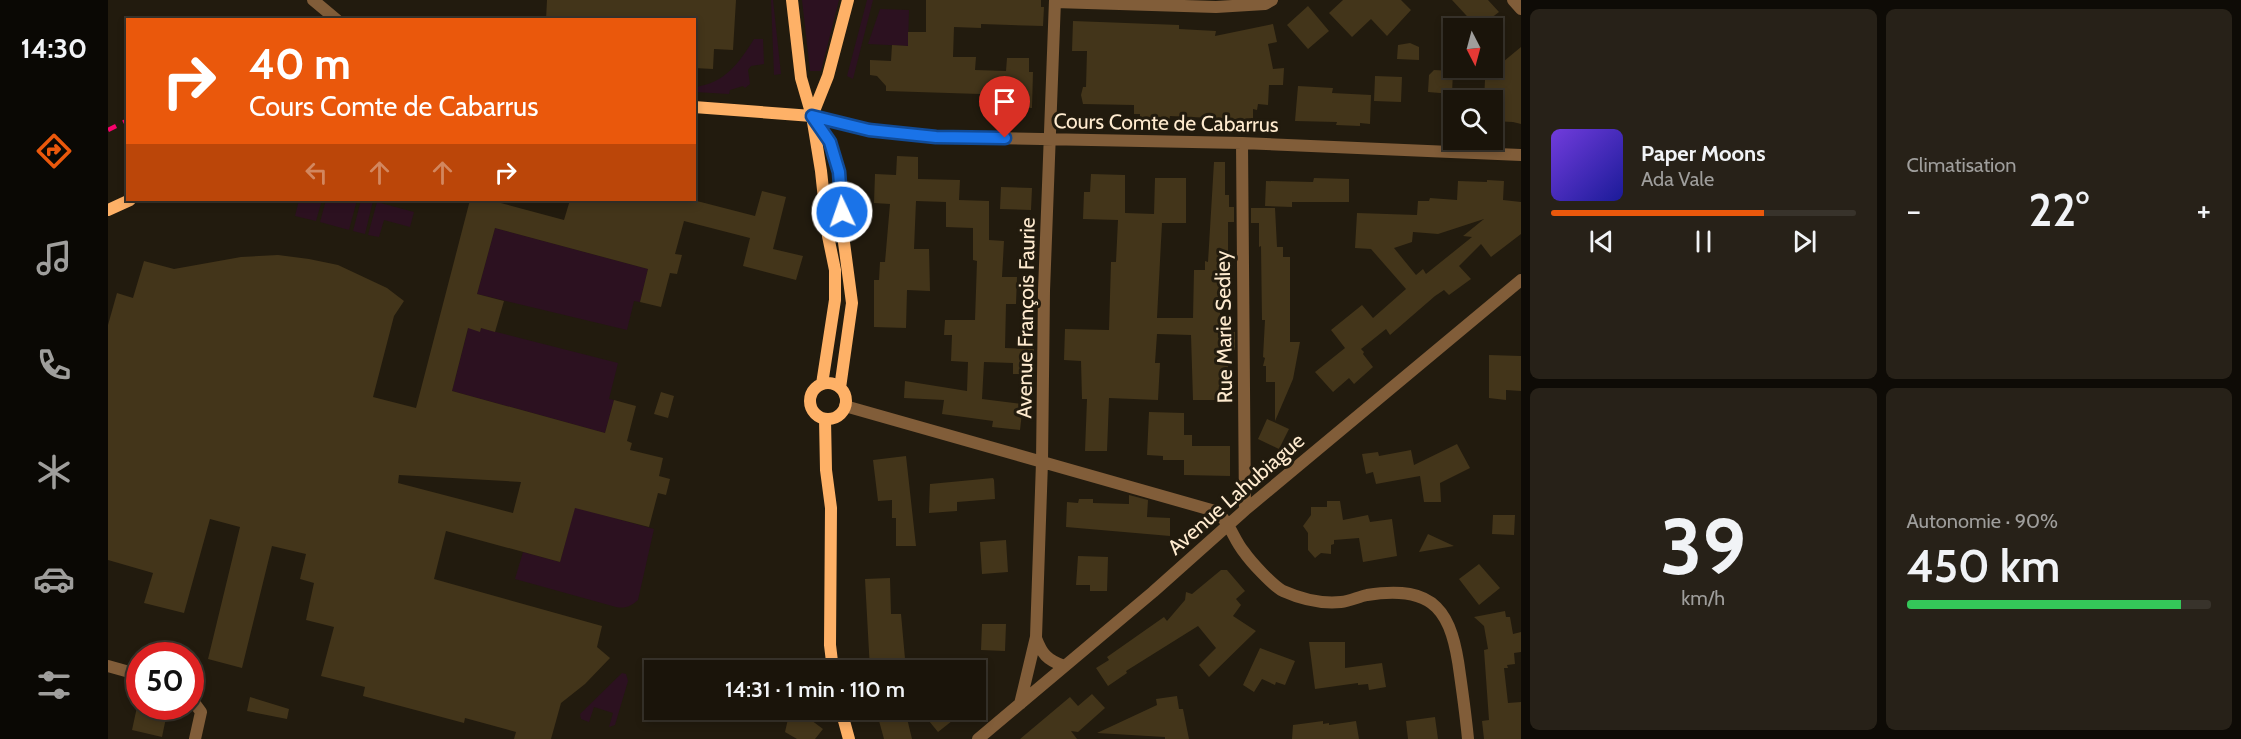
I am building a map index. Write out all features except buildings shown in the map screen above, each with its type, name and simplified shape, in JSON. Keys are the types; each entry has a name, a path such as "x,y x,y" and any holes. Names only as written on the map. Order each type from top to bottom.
{"main road":[{"path":"792,0 801,78 812,116 822,171 828,236 835,270 835,300 822,384"},
{"path":"812,116 828,76 848,0"},
{"path":"696,107 812,116"},
{"path":"812,116 830,142 839,172 843,235 852,303 840,388"},
{"path":"108,210 128,201"},
{"path":"831,383 840,388 845,396 845,406 839,415 825,419 813,411 809,401 813,390 822,384 831,383"},
{"path":"825,419 826,470 831,508 830,645 832,660"},
{"path":"844,720 849,739"}],"street":[{"path":"313,0 335,18"},
{"path":"1055,1 1216,7 1265,4 1272,0"},
{"path":"1513,0 1521,9"},
{"name":"Avenue François Faurie","path":"1020,704 1036,637 1042,462 1044,291 1052,139 1055,1"},
{"name":"Cours Comte de Cabarrus","path":"812,116 869,130 936,137 1242,143 1521,156"},
{"name":"Rue Marie Sediey","path":"1242,143 1245,510"},
{"name":"Avenue Lahubiague","path":"978,739 1153,592 1245,510 1521,280"},
{"path":"845,406 1215,512 1228,525 1244,552 1280,590 1311,601 1341,602 1398,592 1420,596 1438,607 1449,624 1456,644 1467,739"},
{"path":"1036,637 1047,659 1064,666"},
{"path":"108,666 126,671"},
{"path":"195,739 199,720"}],"shaded area":[{"path":"771,0 773,0 781,74 774,75"},
{"path":"802,0 839,0 821,71 810,71"},
{"path":"867,0 873,0 853,79 847,76"},
{"path":"880,9 909,10 908,46 868,44"},
{"path":"754,39 763,39 764,64 751,66 748,70 750,84 745,88 743,86 730,90 729,94 696,92 696,87 706,85 723,76 743,56"},
{"path":"299,201 322,201 316,221 295,216"},
{"path":"326,201 357,201 349,230 320,222"},
{"path":"361,201 373,201 365,234 353,231"},
{"path":"377,202 414,212 410,227 384,220 379,237 368,235"},
{"path":"495,228 648,269 640,302 634,301 627,330 477,294"},
{"path":"469,325 480,331 481,328 618,363 609,399 614,400 605,433 452,391"},
{"path":"575,505 585,510 654,529 638,600 631,605 623,608 616,607 515,579 523,552 560,562"},
{"path":"622,673 626,674 628,681 615,725 609,727 613,713 594,707 589,722 581,719 580,714"}],"railway":[{"path":"108,130 126,121"}],"route":[{"path":"842,212 839,172 830,142 812,116 869,130 936,137 1005,138"}]}
